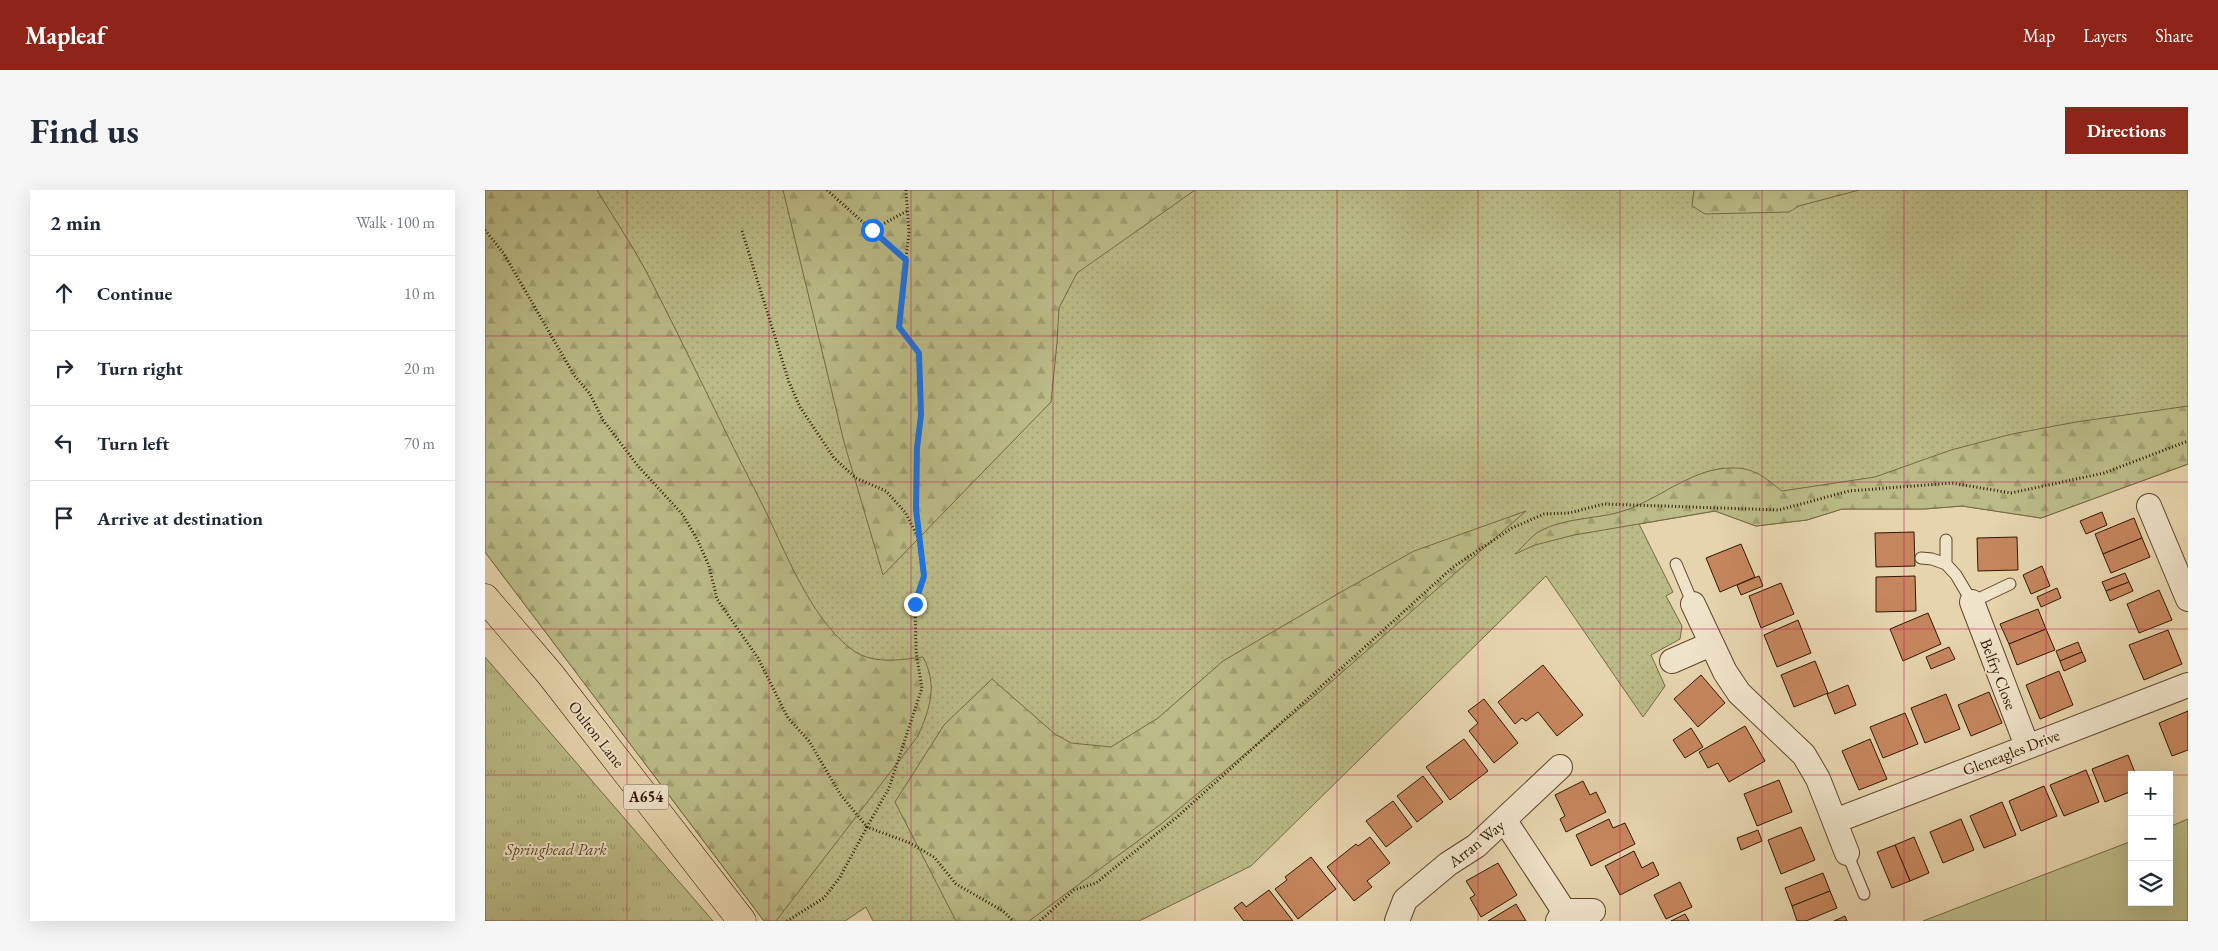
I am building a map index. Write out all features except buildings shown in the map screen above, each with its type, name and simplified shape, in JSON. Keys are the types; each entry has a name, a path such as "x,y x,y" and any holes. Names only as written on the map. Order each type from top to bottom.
{"main road":[{"name":"Oulton Lane","path":"485,598 550,674 742,921"}],"street":[{"path":"2149,506 2188,600"},
{"name":"Belfry Close","path":"1972,602 2027,746"},
{"path":"1693,604 1725,672 1739,693 1803,755 1818,779 1847,853"},
{"path":"1672,661 1711,644"},
{"name":"Gleneagles Drive","path":"1835,821 2188,685"},
{"name":"Arran Way","path":"1397,921 1405,900 1448,864 1476,846 1560,768"},
{"path":"1505,821 1561,916 1593,911"}],"lane":[{"path":"1945,540 1946,564"},
{"path":"1921,558 1932,559 1946,564 1956,575 1972,602 2010,584"},
{"path":"1676,564 1693,604"},
{"path":"1847,853 1864,894"}],"path":[{"path":"827,190 906,260"},
{"path":"787,921 824,898 840,877 889,788 922,688 916,652 915,604 924,576 916,509 917,448 921,415 919,353 899,327 909,232 906,190"},
{"path":"872,230 907,211"},
{"path":"485,230 504,254 573,374 590,394 603,420 639,466 683,515 698,541 709,566 717,599 758,658 788,718 809,741 841,794 867,827 910,843 934,857 956,884 1003,911 1013,921"},
{"path":"742,231 789,382 800,407 834,458 856,478 887,491 905,512 920,540"},
{"path":"1040,921 1074,890 1097,883 1147,843 1250,752 1306,698 1348,664 1453,567 1512,528 1544,514 1569,514 1604,504 1779,510 1849,491 1952,483 2011,492 2104,473 2188,441"}],"green space":[{"path":"485,190 2188,190 2188,464 2041,518 1962,506 1924,509 1842,509 1807,520 1756,526 1715,511 1639,524 1673,592 1666,596 1682,626 1680,639 1651,655 1665,686 1643,717 1546,576 1251,866 1139,921 873,921 866,907 845,921 764,921 485,552"},
{"path":"485,190 597,190 646,271 810,601 835,635 858,653 866,657 885,660 923,657 928,668 931,697 918,736 776,921 764,921 485,552"},
{"path":"783,190 1195,190 1077,273 1059,308 1051,402 883,575 844,442"},
{"path":"1694,190 1859,190 1799,206 1789,212 1705,214 1692,206"},
{"path":"2188,406 2188,464 2041,518 1962,506 1924,509 1842,509 1807,520 1756,526 1715,511 1574,535 1535,545 1515,554 1537,533 1551,526 1629,509 1691,478 1717,469 1739,468 1753,471 1782,491 1875,477 1951,450 2012,434 2076,422"},
{"path":"1526,511 1323,689 1161,824 1029,921 956,921 895,802 944,725 992,679 1055,734 1071,743 1111,747 1158,718 1223,661 1341,592 1414,551"},
{"name":"Springhead Park","path":"485,657 713,921 485,921"},
{"path":"2188,819 2188,921 1923,921 2128,843 2128,906 2173,906 2173,825"}],"route":[{"path":"872,230 906,260 899,327 919,353 921,415 917,448 916,509 924,576 915,604"}]}
